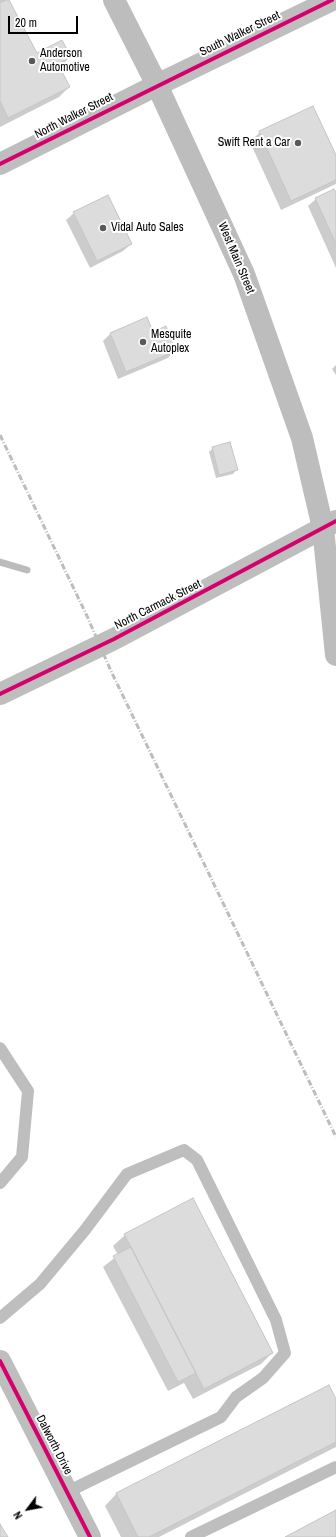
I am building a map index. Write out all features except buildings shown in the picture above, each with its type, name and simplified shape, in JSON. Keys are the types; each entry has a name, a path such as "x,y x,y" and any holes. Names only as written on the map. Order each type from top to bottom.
{"main road":[{"name":"West Main Street","path":"114,0 157,85 244,274 302,438 330,525 336,655"}],"street":[{"name":"South Walker Street","path":"157,85 332,0"},
{"name":"North Walker Street","path":"0,164 157,85"},
{"name":"North Carmack Street","path":"0,694 114,639 330,525"},
{"name":"Dalworth Drive","path":"0,1361 90,1537"}],"lane":[{"path":"0,1048 28,1091 22,1157 0,1183"},
{"path":"0,1318 40,1284 85,1230 127,1174 184,1150 197,1160 276,1320 285,1353 263,1378 236,1397 221,1417 67,1492"},
{"path":"191,1537 336,1466"}],"waterway":[{"path":"0,562 27,570"}],"railway":[{"path":"0,435 87,616 111,671 336,1137"}],"cycle path":[{"path":"0,164 332,0"},
{"path":"0,694 114,639 336,521"},
{"path":"0,1361 90,1537"}],"place":[{"name":"Anderson Automotive","path":"32,61"},
{"name":"Swift Rent a Car","path":"298,143"},
{"name":"Vidal Auto Sales","path":"103,228"},
{"name":"Mesquite Autoplex","path":"143,342"}]}
